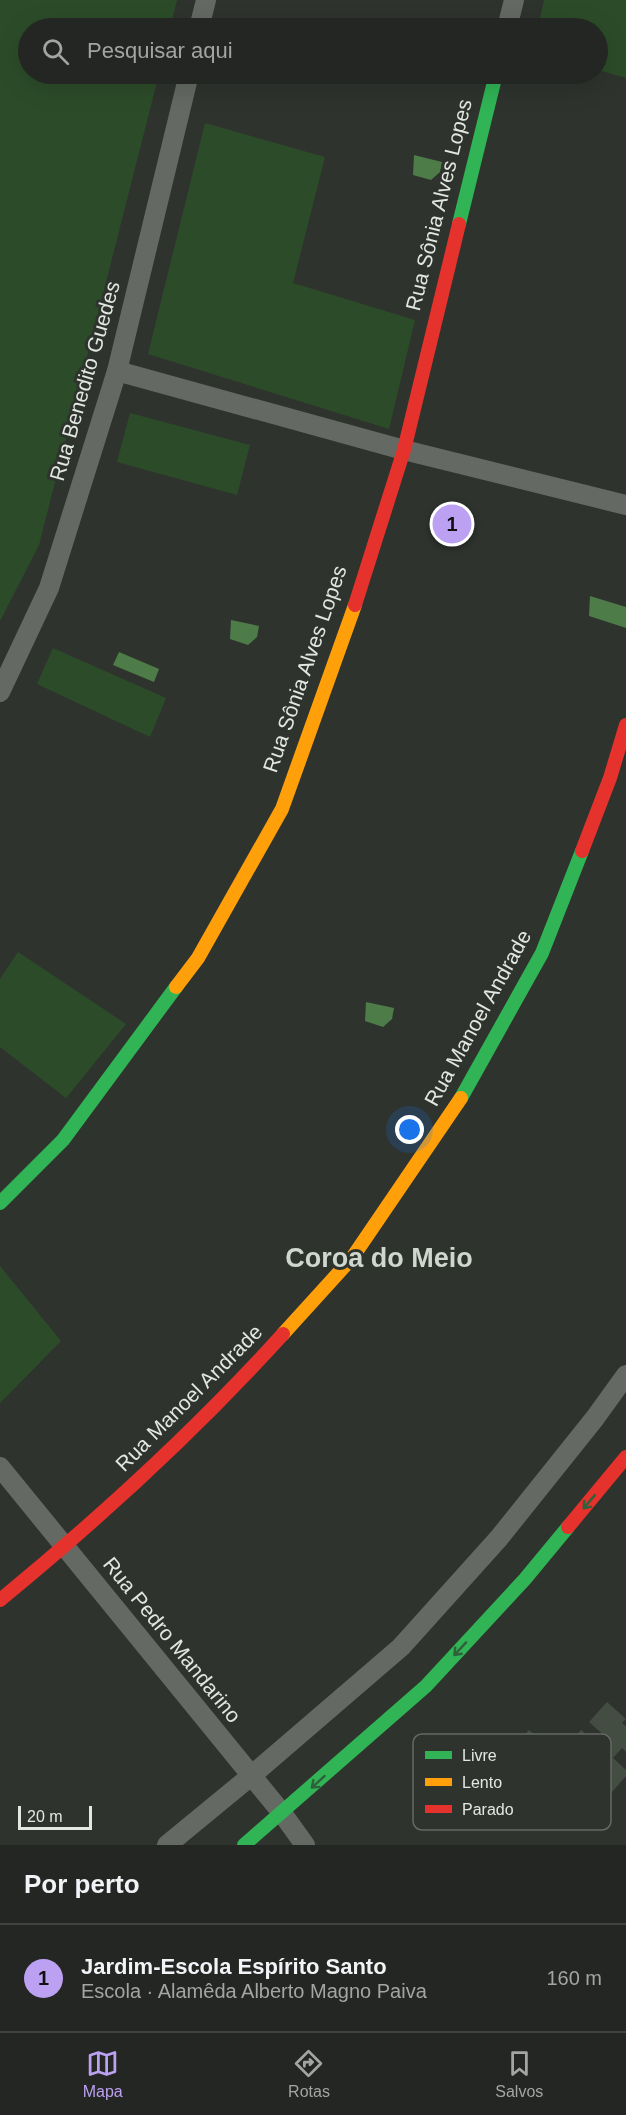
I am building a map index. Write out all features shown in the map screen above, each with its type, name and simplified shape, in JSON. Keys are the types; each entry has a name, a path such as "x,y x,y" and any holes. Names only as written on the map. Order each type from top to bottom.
{"street":[{"path":"202,18 206,0"},
{"path":"510,18 514,0"},
{"name":"Rua Benedito Guedes","path":"0,692 49,588 117,371 187,84"},
{"name":"Rua Sônia Alves Lopes","path":"0,1203 63,1140 198,958 282,808 349,623 404,450 494,84"},
{"path":"117,371 404,450 626,505"},
{"name":"Rua Manoel Andrade","path":"0,1600 65,1547 232,1390 358,1249 466,1089 542,953 610,778 626,725"},
{"path":"167,1845 401,1647 498,1538 595,1418 626,1375"},
{"path":"244,1845 426,1686 525,1580 626,1457"},
{"name":"Rua Pedro Mandarino","path":"0,1467 305,1845"}],"shaded area":[{"path":"0,0 177,0 172,18 18,18 18,84 156,84 39,545 0,621"},
{"path":"544,0 626,0 626,78 608,73 608,18 540,18"},
{"path":"205,123 325,157 293,283 415,320 389,429 148,354"},
{"path":"414,155 442,162 440,172 431,180 413,175"},
{"path":"130,413 250,445 237,495 117,462"},
{"path":"590,596 626,607 626,628 589,616"},
{"path":"231,620 259,626 257,637 248,645 230,639"},
{"path":"53,648 166,698 150,737 37,684"},
{"path":"119,652 159,669 154,682 113,665"},
{"path":"18,952 126,1024 66,1098 0,1047 0,979"},
{"path":"366,1002 394,1008 392,1019 383,1027 365,1021"},
{"path":"0,1266 61,1341 0,1403"}],"building":[{"path":"607,1702 626,1719 622,1723 626,1726 626,1752 622,1748 613,1758 626,1770 626,1776 612,1792 611,1734 603,1734 589,1722"}],"traffic: fast":[{"path":"459,224 494,84"},
{"path":"461,1098 542,953 582,851"},
{"path":"0,1203 63,1140 176,987"},
{"path":"244,1845 426,1686 525,1579 568,1527"}],"traffic: slow":[{"path":"176,987 198,958 282,809 355,605"},
{"path":"283,1334 352,1258 461,1098"}],"traffic: jam":[{"path":"355,605 404,450 459,224"},
{"path":"582,851 610,778 626,725"},
{"path":"0,1600 74,1537 182,1439 283,1334"},
{"path":"568,1527 626,1457"}],"place":[{"name":"Jardim-Escola Espírito Santo","path":"452,524"}],"district":[{"name":"Coroa do Meio","path":"379,1258"}]}
